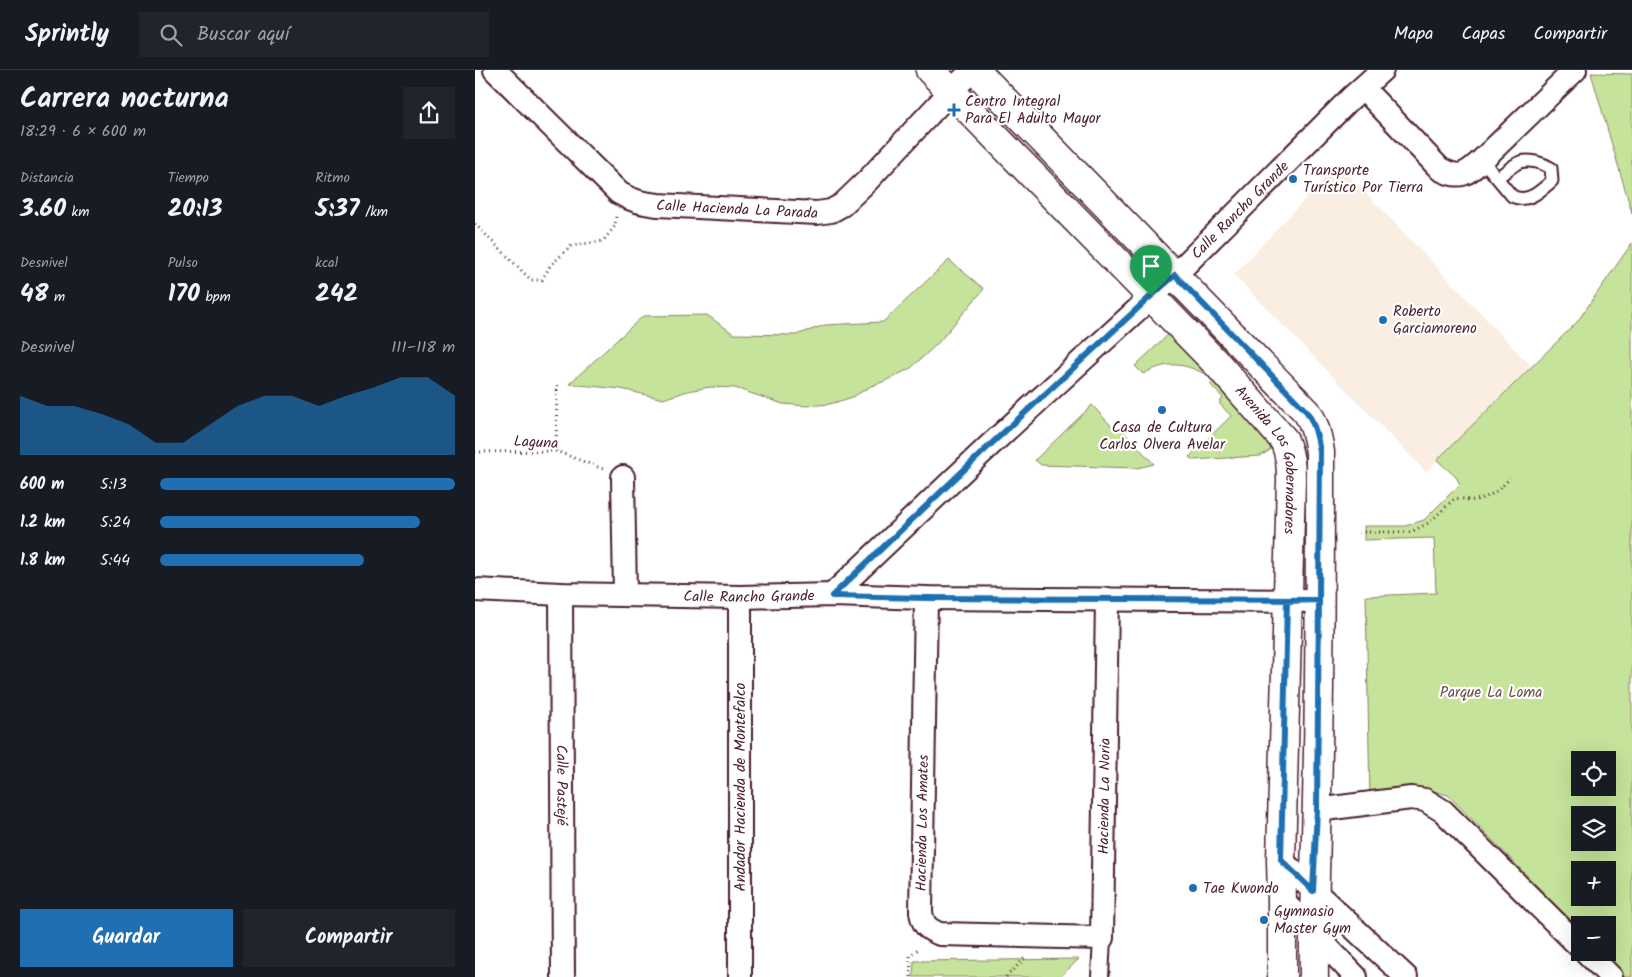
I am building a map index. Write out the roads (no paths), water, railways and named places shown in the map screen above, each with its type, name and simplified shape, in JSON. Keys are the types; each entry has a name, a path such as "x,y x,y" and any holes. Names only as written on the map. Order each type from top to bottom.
{"street":[{"name":"Calle Hacienda La Parada","path":"495,70 619,193 630,200 657,205 817,213 831,211 842,205 868,180 951,91 974,70"},
{"name":"Avenida Los Gobernadores","path":"930,70 1219,366 1284,440 1291,461 1281,860 1283,900 1282,977"},
{"path":"974,70 1175,275 1312,419 1319,440 1320,452 1317,810 1313,891 1314,977"},
{"name":"Calle Rancho Grande","path":"475,590 561,594 740,597 832,596 989,446 1175,275 1349,99 1382,70"},
{"path":"1363,88 1441,169 1451,175 1459,176 1468,173 1575,70"},
{"path":"623,477 625,594"},
{"name":"Calle Pastejé","path":"561,594 563,977"},
{"path":"832,596 1319,600"},
{"name":"Andador Hacienda de Montefalco","path":"740,597 740,977"},
{"name":"Hacienda Los Amates","path":"926,598 921,912 923,924 940,934 1102,938"},
{"name":"Hacienda La Noria","path":"1102,938 1107,599"},
{"path":"1317,810 1411,798 1425,800 1443,811 1571,938"},
{"path":"1281,860 1406,977"},
{"path":"1283,900 1357,977"},
{"path":"1101,977 1102,938"},
{"path":"1595,961 1611,977"}],"lane":[{"path":"1482,160 1497,178 1512,196 1519,199 1529,198 1540,192 1552,181 1551,168 1544,163 1535,162 1520,162 1497,178"}],"place":[{"name":"Centro Integral Para El Adulto Mayor","path":"954,110"},
{"name":"Transporte Turístico Por Tierra","path":"1293,179"},
{"name":"Roberto Garciamoreno","path":"1383,320"},
{"name":"Casa de Cultura Carlos Olvera Avelar","path":"1162,410"},
{"name":"Tae Kwondo","path":"1193,888"},
{"name":"Gymnasio Master Gym","path":"1264,920"}],"park label":[{"name":"Parque La Loma","path":"1491,692"}]}
